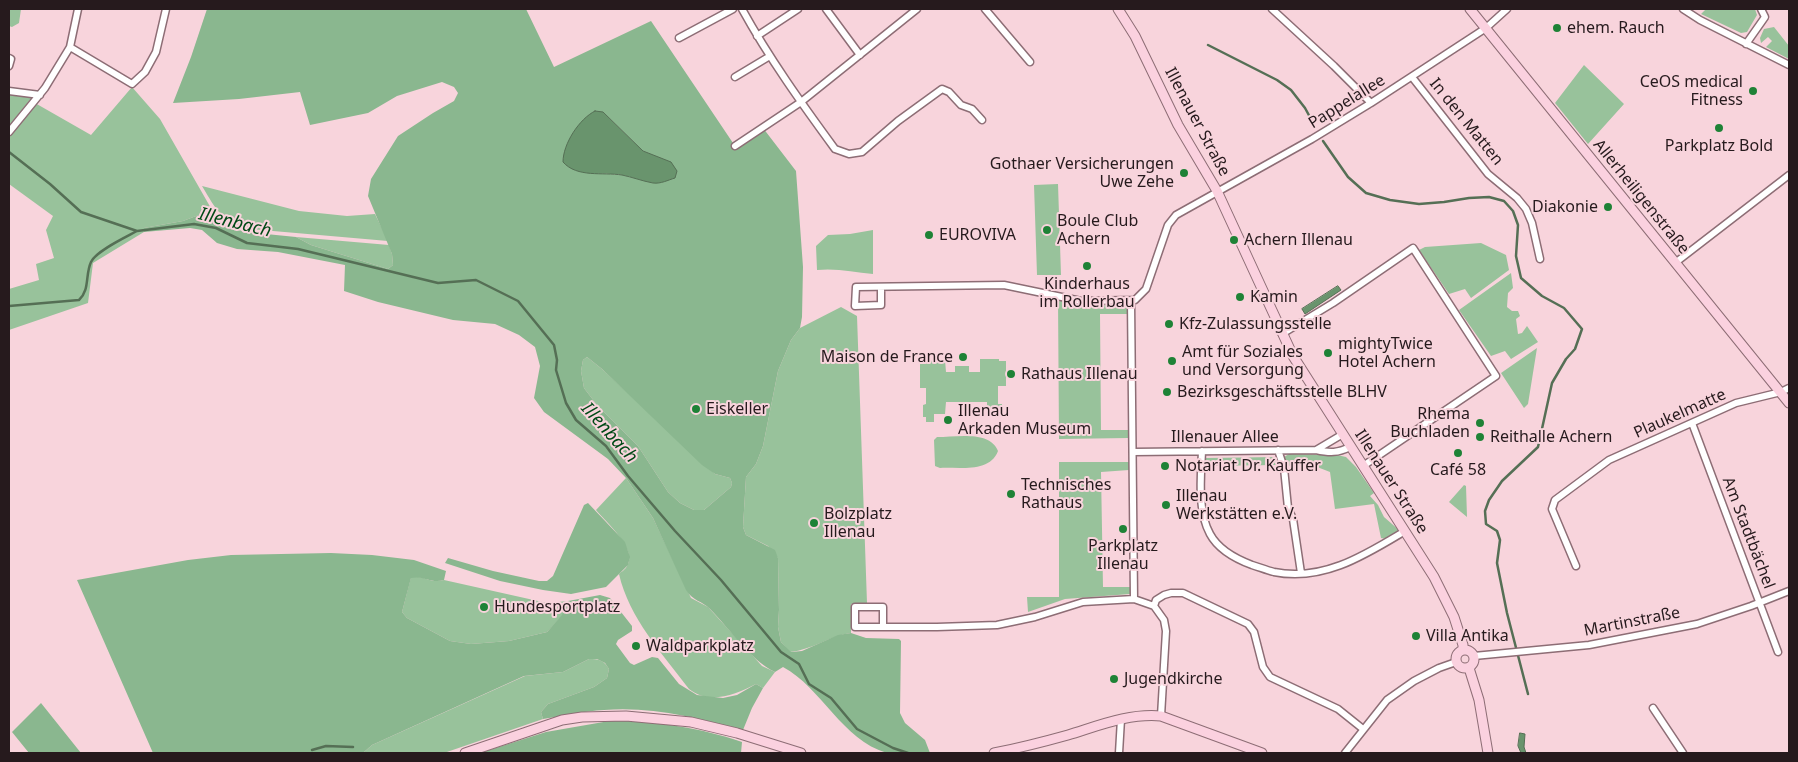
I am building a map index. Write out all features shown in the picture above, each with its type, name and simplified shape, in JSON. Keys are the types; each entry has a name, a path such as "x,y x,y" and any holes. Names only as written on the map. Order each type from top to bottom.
{"main road":[{"name":"Illenauer Straße","path":"1118,9 1135,36 1178,125 1217,191 1282,334 1298,364 1434,577 1454,618 1463,650"},
{"name":"Allerheiligenstraße","path":"1470,9 1675,263 1785,390 1789,403"},
{"path":"1463,650 1470,651 1474,656 1474,663 1469,668 1461,668 1456,662 1456,656 1463,650"},
{"path":"1469,668 1479,700 1488,753"},
{"path":"466,753 562,720 582,717 626,716 691,722 733,732 801,753"},
{"path":"994,753 1030,746 1121,719 1135,716 1161,716 1262,753"}],"street":[{"path":"9,132 40,95 70,47 78,9"},
{"path":"70,47 132,84 145,72 156,52 166,9"},
{"path":"679,38 733,9"},
{"path":"742,9 770,56 835,149 849,154 862,152 898,121 942,89 949,92 961,105 972,109 982,120"},
{"path":"757,36 798,9"},
{"path":"826,9 860,55"},
{"path":"735,146 801,102 917,9"},
{"path":"985,9 1030,62"},
{"path":"1272,9 1371,103"},
{"name":"Pappelallee","path":"1131,301 1139,297 1146,289 1168,225 1176,214 1312,140 1486,28 1507,9"},
{"path":"1683,9 1700,20 1789,65"},
{"path":"1746,44 1765,17 1761,9"},
{"path":"735,77 770,56"},
{"path":"9,58 11,59 9,66"},
{"name":"In den Matten","path":"1412,77 1488,174 1517,198 1526,209 1532,223 1540,259"},
{"path":"9,91 40,95"},
{"path":"1675,263 1789,175"},
{"path":"1282,334 1316,314 1413,248 1496,376 1363,466"},
{"path":"881,286 881,305 855,306 856,287 881,286 1004,285 1081,301 1131,301 1134,599"},
{"name":"Plaukelmatte","path":"1576,566 1552,509 1555,500 1609,460 1736,403 1785,390"},
{"name":"Am Stadtbächel","path":"1692,423 1778,652"},
{"path":"1316,450 1343,434"},
{"name":"Illenauer Allee","path":"1133,452 1278,450 1340,452 1350,447"},
{"path":"1278,450 1284,468 1288,508 1293,519 1301,573"},
{"path":"1202,451 1201,492 1210,534 1230,555 1240,561 1273,572 1301,573 1336,568 1372,551 1405,530"},
{"name":"Martinstraße","path":"1474,656 1589,645 1627,639 1704,622 1789,591"},
{"path":"1154,606 1156,600 1164,595 1171,592 1183,593 1248,624 1254,632 1263,666 1270,677 1338,708 1363,729"},
{"path":"883,627 883,607 855,607 855,627 883,627 937,627 997,624 1035,617 1083,602 1134,599 1154,606 1164,620 1166,632 1161,716"},
{"path":"1345,753 1387,700 1402,688 1438,668 1456,662"},
{"path":"1653,708 1683,753"},
{"path":"1119,753 1121,719"}],"shaded area":[{"path":"9,9 21,9 19,23 12,27 9,26"},
{"path":"207,9 526,9 554,67 651,21 735,146 763,128 796,171 803,267 802,317 800,328 791,340 778,371 763,446 756,464 746,477 743,527 746,535 775,550 778,558 778,627 781,642 791,652 802,651 838,635 851,633 866,638 899,639 901,641 900,713 905,723 925,740 930,753 887,753 857,737 797,676 783,667 775,672 757,660 710,609 689,594 653,518 626,478 608,459 544,412 534,398 540,366 535,347 519,335 495,324 453,320 378,302 344,291 345,265 278,252 237,249 217,243 202,230 190,228 144,232 144,228 183,221 212,210 219,220 232,228 246,232 296,237 311,245 388,269 393,265 392,254 368,196 371,179 398,136 454,101 458,93 454,87 442,82 397,96 368,113 310,125 300,92 239,99 173,103","holes":["603,112 643,151 655,157 654,183 623,175 584,172 571,137 578,128","587,357 602,369 702,465 715,474 730,478 731,487 704,510 694,510 680,503 668,492 638,446 597,405 584,388 581,371 583,360"]},
{"path":"1706,9 1755,9 1757,15 1747,32 1741,33 1701,14"},
{"path":"1774,27 1789,46 1789,59 1766,47 1772,41 1768,37 1761,43 1760,38 1764,29"},
{"path":"1584,65 1624,104 1588,144 1555,103"},
{"path":"132,87 160,119 212,210 183,221 144,228 144,232 93,263 88,303 9,330 9,289 39,280 36,264 54,258 46,230 53,216 9,184 9,136 35,103 91,135"},
{"path":"9,92 34,95 9,126"},
{"path":"595,111 603,112 643,151 671,162 677,171 675,178 653,183 622,175 583,172 569,167 563,162 566,148 573,133 583,120"},
{"name":"Boule Club Achern","path":"1058,184 1061,275 1037,275 1034,185"},
{"path":"202,186 299,211 347,216 375,214 388,241 250,229 232,222 221,214"},
{"path":"873,230 873,274 817,270 816,246 828,235"},
{"path":"296,237 389,245 393,265 388,269 311,245"},
{"path":"1481,243 1506,255 1509,270 1471,298 1465,289 1449,294 1419,250 1425,247"},
{"path":"1511,273 1513,288 1508,293 1507,307 1512,311 1518,311 1520,316 1516,319 1518,334 1522,333 1527,326 1538,342 1511,359 1505,351 1491,356 1459,310"},
{"path":"1338,286 1341,290 1305,314 1302,309"},
{"path":"1058,299 1079,303 1122,304 1127,307 1127,314 1100,314 1101,430 1129,430 1128,438 1059,439"},
{"path":"841,307 857,316 867,603 851,604 851,633 835,637 806,649 790,652 781,642 778,627 778,558 768,546 746,535 743,527 746,477 756,464 763,446 778,371 791,340 800,328"},
{"path":"1537,348 1528,404 1524,408 1501,373"},
{"path":"587,357 715,474 730,478 731,487 704,510 694,510 680,503 668,492 638,446 597,405 584,388 581,371 583,360"},
{"path":"980,359 1006,361 1006,386 998,386 998,404 1002,404 1002,415 987,416 987,402 946,402 945,414 934,414 934,422 926,422 926,417 923,417 923,405 926,404 926,388 920,388 920,364 925,364 926,361 945,360 946,372 955,372 955,366 969,366 969,372 980,372"},
{"path":"937,437 980,437 994,444 998,451 994,458 981,466 940,468 935,466 934,440"},
{"path":"1289,454 1337,455 1346,457 1356,467 1374,493 1370,496 1378,505 1384,517 1400,531 1386,539 1381,538 1374,504 1335,509 1330,472 1312,465 1286,466 1284,457"},
{"path":"1275,457 1277,465 1202,466 1206,458"},
{"path":"1059,462 1129,462 1129,470 1101,472 1103,587 1130,587 1130,594 1065,599 1028,612 1027,597 1059,597"},
{"path":"626,478 653,518 691,598 708,607 762,666 775,672 763,688 756,684 722,697 705,697 697,694 689,689 638,620 630,605 619,574 627,566 629,559 625,544 596,510"},
{"path":"1464,485 1466,486 1467,517 1449,502"},
{"path":"588,503 625,542 630,557 628,565 606,587 571,594 543,590 500,581 445,563 448,558 493,571 547,581 553,576 584,505"},
{"path":"331,553 414,560 446,571 444,580 439,581 416,577 411,578 402,612 407,618 450,641 471,644 509,641 547,632 562,615 568,601 600,595 610,598 632,626 632,631 618,640 616,644 630,663 634,665 652,657 658,658 679,684 697,695 723,698 737,695 756,684 763,688 743,730 692,717 657,711 622,709 581,712 543,719 541,712 548,704 594,687 607,678 609,669 605,663 597,659 589,659 563,672 524,676 372,745 363,753 153,753 77,580 188,560 231,555"},
{"name":"Hundesportplatz","path":"411,577 435,581 444,580 547,603 568,601 563,615 547,632 509,641 471,644 450,641 407,618 402,612"},
{"path":"589,659 598,660 605,664 609,669 607,678 594,687 548,704 541,712 543,719 444,753 363,753 372,745 525,676 563,672"},
{"path":"41,703 81,753 29,753 12,732"},
{"path":"615,720 664,724 695,729 742,742 741,753 480,753 546,732"},
{"path":"1520,733 1525,734 1524,747 1526,753 1521,753 1518,746"}],"waterway":[{"path":"1208,45 1277,80 1291,90 1311,119"},
{"path":"1323,141 1348,177 1366,193 1390,200 1419,204 1489,197 1504,201 1513,211 1518,225 1516,256 1521,278 1542,296 1564,308 1582,329 1575,349 1566,359 1552,383 1538,447 1502,481 1489,500 1485,511 1486,524 1497,531 1500,540 1497,563 1507,613 1528,694"},
{"name":"Illenbach","path":"9,152 50,184 81,212 137,231 194,224 216,228 247,243 298,249 438,283 476,280 518,301 554,345 557,360 556,370 566,403 576,420 606,446 628,476 675,531 721,580 781,652 799,664 809,684 831,698 857,729 893,748 908,753"},
{"path":"9,306 79,300 85,292 89,267 94,258 99,253 137,231"},
{"path":"312,750 326,746 353,747"}],"place":[{"name":"ehem. Rauch","path":"1557,28"},
{"name":"CeOS medical Fitness","path":"1753,91"},
{"name":"Parkplatz Bold","path":"1719,128"},
{"name":"Gothaer Versicherungen Uwe Zehe","path":"1184,173"},
{"name":"Diakonie","path":"1608,207"},
{"name":"Boule Club Achern","path":"1047,230"},
{"name":"EUROVIVA","path":"929,235"},
{"name":"Achern Illenau","path":"1234,240"},
{"name":"Kinderhaus im Rollerbau","path":"1087,266"},
{"name":"Kamin","path":"1240,297"},
{"name":"Kfz-Zulassungsstelle","path":"1169,324"},
{"name":"mightyTwice Hotel Achern","path":"1328,353"},
{"name":"Maison de France","path":"963,357"},
{"name":"Amt für Soziales und Versorgung","path":"1172,361"},
{"name":"Rathaus Illenau","path":"1011,374"},
{"name":"Bezirksgeschäftsstelle BLHV","path":"1167,392"},
{"name":"Eiskeller","path":"696,409"},
{"name":"Illenau Arkaden Museum","path":"948,420"},
{"name":"Rhema Buchladen","path":"1480,423"},
{"name":"Reithalle Achern","path":"1480,437"},
{"name":"Café 58","path":"1458,453"},
{"name":"Notariat Dr. Kauffer","path":"1165,466"},
{"name":"Technisches Rathaus","path":"1011,494"},
{"name":"Illenau Werkstätten e.V.","path":"1166,505"},
{"name":"Bolzplatz Illenau","path":"814,523"},
{"name":"Parkplatz Illenau","path":"1123,529"},
{"name":"Hundesportplatz","path":"484,607"},
{"name":"Villa Antika","path":"1416,636"},
{"name":"Waldparkplatz","path":"636,646"},
{"name":"Jugendkirche","path":"1114,679"}]}
